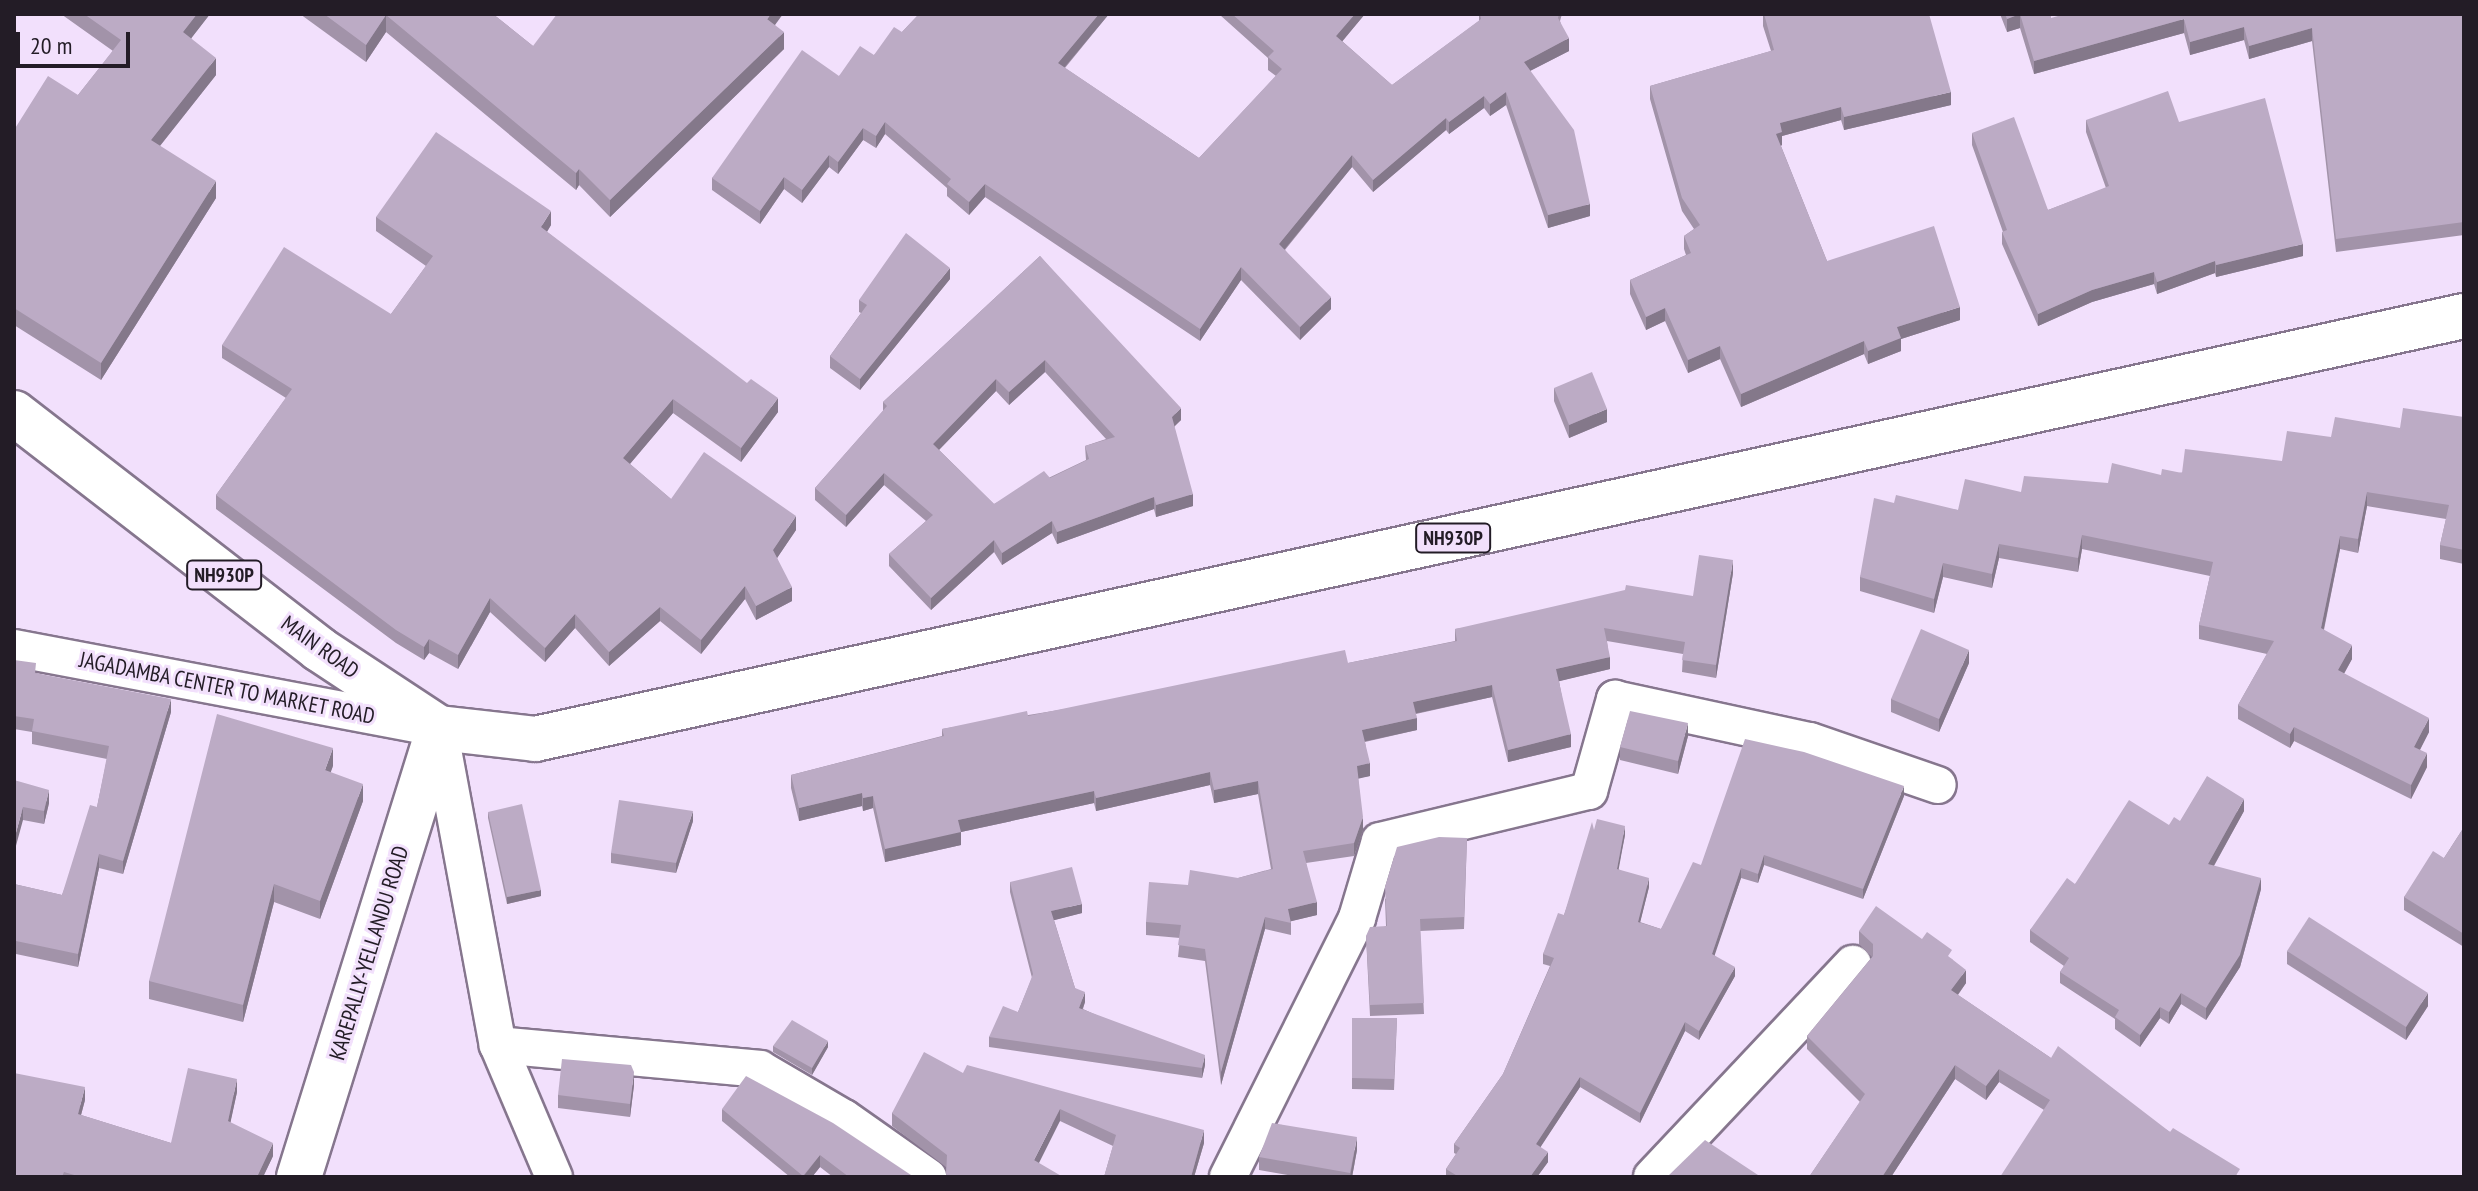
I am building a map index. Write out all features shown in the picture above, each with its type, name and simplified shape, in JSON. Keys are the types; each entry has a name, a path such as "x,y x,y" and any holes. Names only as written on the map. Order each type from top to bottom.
{"main road":[{"name":"NH930P","path":"439,728 535,739 2464,316"},
{"name":"MAIN ROAD","path":"14,413 319,649 439,728"},
{"name":"KAREPALLY-YELLANDU ROAD","path":"299,1177 439,728"}],"street":[{"name":"JAGADAMBA CENTER TO MARKET ROAD","path":"14,648 439,728"},
{"path":"1228,1177 1357,918 1380,841 1589,791 1615,699 1810,741 1938,785"},
{"path":"439,728 498,1045 554,1177"},
{"path":"1652,1177 1853,964"},
{"path":"498,1045 760,1069 844,1118 928,1177"}],"building":[{"path":"84,14 197,14 183,32 216,58 151,140 216,181 101,363 14,308 14,130 48,76 78,95 121,40"},
{"path":"324,14 493,14 533,46 557,14 771,14 767,19 784,32 610,200 579,169 576,173 386,15 366,45"},
{"path":"919,14 1099,14 1058,63 1199,158 1282,69 1268,57 1274,51 1232,14 1355,14 1336,36 1392,85 1481,19 1480,14 1559,14 1558,18 1569,38 1524,62 1574,130 1590,204 1548,215 1506,92 1490,104 1484,96 1449,122 1446,118 1373,180 1352,155 1279,244 1331,297 1300,327 1241,267 1200,329 985,184 969,202 947,184 951,179 885,122 876,136 863,128 838,162 829,155 802,190 784,177 760,211 712,178 802,50 839,76 860,46 874,55 894,27 902,32"},
{"path":"1764,14 1929,14 1951,92 1844,117 1841,107 1780,123 1782,132 1776,134 1827,261 1934,226 1960,307 1897,327 1901,338 1868,351 1864,341 1741,394 1720,346 1688,360 1665,308 1646,317 1630,280 1691,253 1684,236 1700,225 1682,198 1650,86 1774,50"},
{"path":"2020,14 2050,14 2051,18 2065,14 2462,14 2464,222 2336,239 2312,28 2249,46 2244,27 2190,42 2184,19 2034,61"},
{"path":"2168,91 2179,122 2265,98 2303,244 2216,265 2215,261 2157,282 2154,272 2092,290 2038,314 2002,232 2007,230 1972,133 2014,117 2048,210 2109,186 2086,120"},
{"path":"436,132 551,211 541,227 747,383 751,379 778,398 741,448 673,399 623,458 671,499 704,452 796,516 773,550 792,587 756,606 745,586 701,640 660,607 609,652 575,614 545,648 490,598 458,655 429,639 424,647 396,630 216,495 292,389 222,345 284,247 391,314 433,256 376,217"},
{"path":"906,233 950,268 860,379 830,356 867,305 859,300"},
{"path":"1040,256 1181,408 1172,417 1193,494 1156,505 1154,497 1057,532 1052,521 1002,553 994,540 931,598 889,554 933,515 884,473 846,515 815,488 887,406 883,402","holes":["1045,360 1115,437 1085,446 1089,459 1050,478 1044,471 994,504 933,444 996,379 1009,392"]},
{"path":"1592,372 1607,409 1569,425 1554,388"},
{"path":"2403,408 2464,417 2464,550 2440,545 2449,505 2367,492 2358,539 2340,536 2321,628 2352,645 2338,670 2429,718 2414,747 2427,753 2411,785 2294,727 2290,734 2238,705 2274,641 2199,625 2213,562 2082,535 2078,558 1999,544 1992,574 1943,563 1934,599 1860,577 1874,498 1894,503 1896,495 1958,510 1965,479 2021,492 2024,476 2108,483 2112,463 2161,475 2162,469 2182,473 2185,449 2282,461 2287,431 2331,437 2335,417 2400,428"},
{"path":"1699,555 1733,560 1716,665 1682,660 1685,642 1604,628 1610,657 1556,669 1571,734 1508,750 1492,685 1413,702 1417,718 1362,730 1370,763 1357,766 1363,817 1354,843 1303,851 1317,902 1288,909 1291,923 1265,917 1221,1072 1205,949 1178,945 1181,925 1146,922 1149,882 1188,885 1190,870 1238,878 1273,869 1258,781 1214,790 1210,772 1096,798 1094,791 958,820 961,832 885,849 873,796 863,798 862,793 799,808 791,775 944,736 942,729 1027,711 1028,716 1345,650 1348,663 1457,641 1455,629 1625,590 1626,585 1693,596"},
{"path":"1921,629 1969,650 1939,719 1891,699"},
{"path":"14,660 36,663 35,673 171,699 123,861 99,854 78,954 16,941 14,948 14,884 62,895 90,805 97,807 109,746 32,731 34,719 14,716"},
{"path":"1630,711 1688,723 1678,761 1620,747"},
{"path":"217,714 333,748 325,770 363,784 320,901 274,884 243,1005 149,981"},
{"path":"1745,739 1804,752 1904,786 1863,889 1764,855 1758,874 1741,868 1712,954 1735,967 1699,1031 1685,1022 1640,1113 1580,1077 1536,1144 1548,1152 1530,1177 1459,1177 1446,1169 1460,1148 1454,1144 1503,1074 1554,958 1543,954 1558,913 1564,915 1592,822 1594,830 1597,819 1625,826 1617,869 1649,878 1638,922 1661,929 1693,862 1701,865"},
{"path":"2207,776 2244,799 2208,864 2261,878 2240,955 2206,1008 2181,993 2169,1012 2160,1007 2140,1035 2115,1017 2119,1010 2060,972 2069,958 2030,930 2067,878 2075,884 2129,800 2169,825 2174,817 2180,821"},
{"path":"14,780 49,790 44,811 23,807 14,840"},
{"path":"619,800 693,811 676,863 611,853"},
{"path":"522,804 541,890 507,897 488,812"},
{"path":"2464,827 2464,934 2404,897 2433,851 2444,858"},
{"path":"1439,837 1467,838 1464,917 1420,919 1424,1003 1370,1005 1366,936 1370,927 1387,926 1385,887 1397,847"},
{"path":"1072,867 1082,904 1051,911 1075,988 1085,992 1079,1008 1205,1055 1202,1068 989,1037 1003,1006 1018,1012 1033,974 1010,882"},
{"path":"1876,906 1922,939 1927,932 1952,950 1948,956 1966,970 1951,990 2051,1058 2058,1046 2170,1132 2173,1128 2240,1169 2235,1177 2000,1177 2050,1100 1999,1069 1986,1086 1955,1065 1882,1177 1809,1177 1865,1094 1807,1036 1873,956 1873,944 1859,931"},
{"path":"2309,917 2428,993 2406,1027 2287,951"},
{"path":"1352,1018 1397,1018 1394,1079 1352,1078"},
{"path":"792,1020 828,1041 812,1068 773,1046"},
{"path":"924,1052 963,1073 967,1065 1204,1130 1191,1177 1104,1177 1116,1135 1060,1109 1034,1160 1063,1177 944,1177 947,1155 892,1113"},
{"path":"562,1059 631,1065 634,1072 630,1104 558,1095"},
{"path":"188,1068 237,1079 228,1121 273,1143 257,1177 81,1177 64,1172 62,1177 14,1177 14,1073 85,1087 78,1114 171,1143"},
{"path":"746,1076 833,1123 914,1177 849,1177 820,1155 803,1176 722,1109"},
{"path":"1272,1123 1357,1137 1350,1173 1259,1157"},
{"path":"1705,1140 1761,1177 1667,1177"}]}
